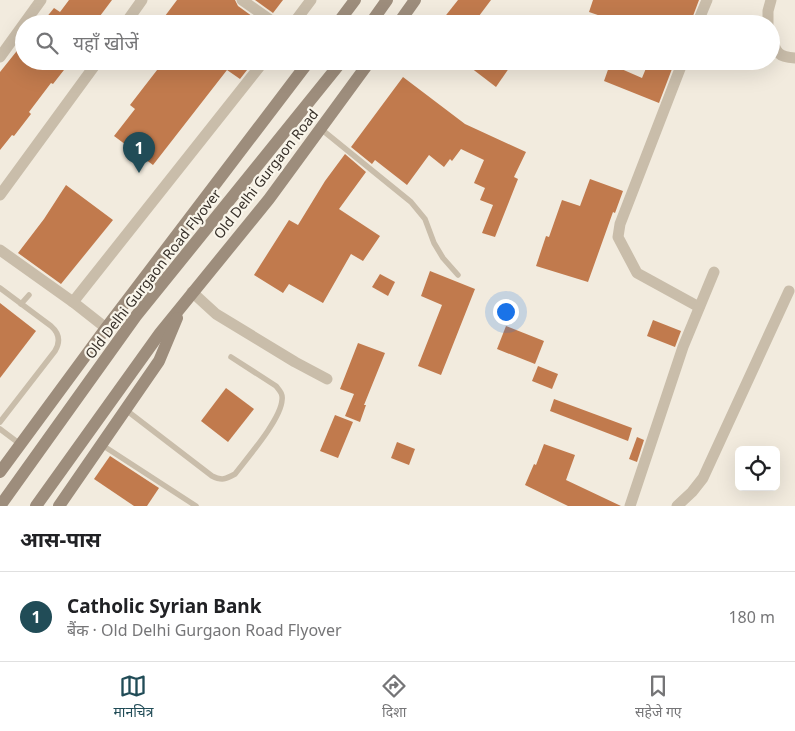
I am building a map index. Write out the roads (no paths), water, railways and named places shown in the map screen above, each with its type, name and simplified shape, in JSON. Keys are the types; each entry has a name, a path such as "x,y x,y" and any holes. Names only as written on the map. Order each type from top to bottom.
{"main road":[{"path":"344,15 355,0"},
{"path":"376,15 387,0"},
{"path":"402,15 409,2"},
{"path":"0,472 106,328 302,70"},
{"name":"Old Delhi Gurgaon Road Flyover","path":"0,506 136,316 330,70"},
{"name":"Old Delhi Gurgaon Road","path":"183,304 269,199 364,70"},
{"path":"36,506 160,333 183,304"},
{"path":"59,506 159,361 183,304"}],"street":[{"path":"29,15 40,0"},
{"path":"131,15 142,0"},
{"path":"242,0 263,15"},
{"path":"300,15 311,0"},
{"path":"701,15 707,0"},
{"path":"768,15 771,0"},
{"path":"0,57 15,36"},
{"path":"780,54 784,57 795,58"},
{"path":"0,195 91,70"},
{"path":"73,302 257,70"},
{"path":"680,70 620,224 618,237 637,272 699,307"},
{"path":"0,250 106,328"},
{"path":"630,506 683,347 714,272"},
{"path":"677,506 703,478 789,291"},
{"path":"192,292 216,314 295,362 327,379"}],"lane":[{"path":"321,129 411,202 425,219 434,243 443,258 458,275"},
{"path":"0,288 56,330 59,341 56,351 0,422"},
{"path":"22,304 29,295"},
{"path":"126,410 212,476 219,480 226,480 235,474 278,416 282,401 281,393 276,386 231,358"},
{"path":"0,429 20,444"},
{"path":"102,445 196,506"}],"place":[{"name":"Catholic Syrian Bank","path":"139,173"}]}
